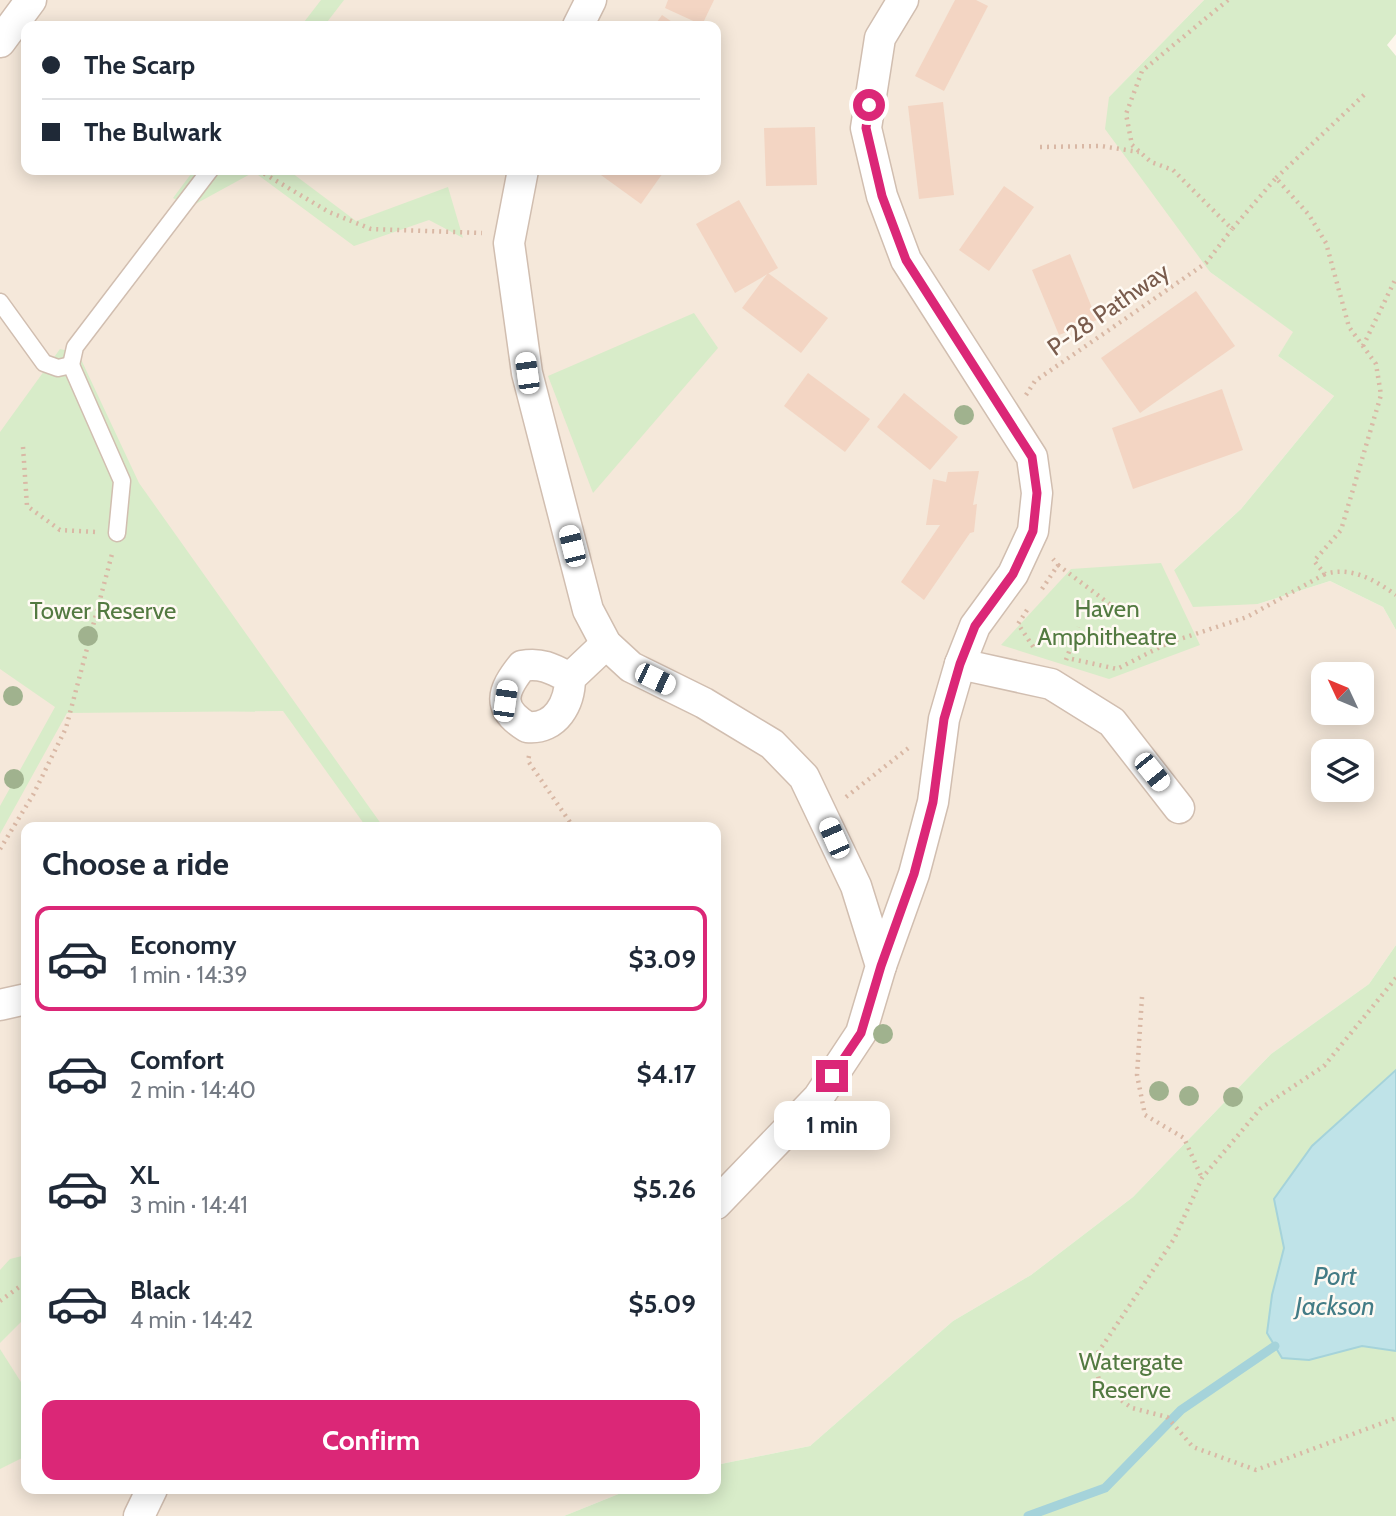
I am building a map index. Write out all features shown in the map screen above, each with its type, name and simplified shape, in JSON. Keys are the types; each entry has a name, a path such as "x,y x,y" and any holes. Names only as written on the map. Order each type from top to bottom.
{"street":[{"path":"0,42 31,0"},
{"path":"580,21 590,0"},
{"path":"721,1199 818,1098 861,1033 881,966 914,874 933,802 944,719 960,664 975,626 1013,574 1032,532 1037,493 1032,457 906,260 882,196 866,128 880,38 903,0"},
{"path":"522,175 509,243 527,373 588,610 606,644 631,667 704,703 772,744 804,777 824,814 856,886 881,966"},
{"path":"570,678 549,666 522,666 507,684 505,701 511,717 534,728 550,723 561,713 570,695 570,678 606,644"},
{"path":"960,664 1051,684 1112,722 1180,807"},
{"path":"0,1005 21,1000"},
{"path":"139,1516 150,1494"}],"lane":[{"path":"117,533 122,481 71,365 75,347 206,175"},
{"path":"0,302 44,363 58,368 71,365"}],"path":[{"path":"1228,0 1142,71 1126,114 1132,145 1151,162 1173,170 1232,229"},
{"name":"P-28 Pathway","path":"1010,423 1035,381 1206,263 1276,178 1365,94"},
{"path":"1040,147 1101,146 1140,152"},
{"path":"266,175 329,212 371,229 511,234"},
{"path":"1276,178 1309,215 1326,243 1349,327 1377,364 1381,395 1341,530 1314,561 1325,574"},
{"path":"1363,346 1396,278"},
{"path":"0,849 33,795 66,729 117,533 60,530 27,506 23,447"},
{"path":"1032,532 1058,565 1124,615"},
{"path":"1038,594 1058,565"},
{"path":"1067,658 1117,669 1168,643 1247,617 1335,571 1373,578 1396,595"},
{"path":"1016,676 1024,662 1037,650 1018,624 1031,604"},
{"path":"824,814 944,719"},
{"path":"534,728 528,761 570,822"},
{"path":"1396,978 1324,1066 1262,1108 1202,1178 1174,1239 1093,1360 1101,1385 1132,1408 1167,1418 1193,1447 1256,1471 1396,1418"},
{"path":"1142,997 1137,1075 1145,1115 1184,1138 1202,1178"},
{"path":"0,1301 21,1286"}],"shaded area":[{"path":"0,0 1204,0 1109,97 1210,272 1294,332 1278,356 1334,396 1241,509 1174,570 1258,604 1330,581 1383,607 1396,630 1396,945 1369,984 1271,1054 1133,1197 1031,1275 953,1321 810,1446 721,1464 721,822 21,822 21,1494 619,1494 564,1516 0,1516"}],"green space":[{"path":"321,0 344,0 328,21 305,21"},
{"path":"1204,0 1396,0 1396,34 1387,45 1396,56 1396,630 1383,607 1330,581 1258,604 1193,607 1174,570 1241,509 1334,396 1278,356 1293,332 1210,272 1105,129 1109,97"},
{"path":"190,175 249,175 190,207 173,198"},
{"path":"258,175 295,175 356,221 448,187 463,238 429,220 354,246"},
{"path":"694,313 718,348 593,493 548,376"},
{"name":"Tower Reserve","path":"60,349 78,353 139,483 380,822 363,822 283,711 67,713 0,834 0,806 55,707 0,669 0,432"},
{"name":"Haven Amphitheatre","path":"1161,563 1200,645 1109,679 1001,645 1071,569"},
{"name":"Watergate Reserve","path":"1396,945 1396,1070 1312,1146 1274,1199 1284,1248 1272,1295 1309,1360 1362,1346 1396,1351 1396,1516 564,1516 619,1494 721,1494 721,1464 810,1446 953,1321 1031,1275 1133,1197 1271,1054 1369,984"},
{"path":"21,1256 21,1322 0,1343 0,1270 10,1259"},
{"path":"0,1349 21,1382 21,1458 0,1469"}],"water":[{"name":"Port Jackson","path":"1396,1070 1396,1351 1362,1346 1309,1360 1282,1358 1267,1333 1272,1295 1284,1248 1274,1199 1312,1146"}],"building":[{"path":"668,0 714,0 704,21 693,21 665,8"},
{"path":"955,0 976,0 988,6 944,91 915,76"},
{"path":"662,15 671,21 658,21"},
{"path":"943,102 954,195 919,199 908,106"},
{"path":"815,127 817,185 766,186 764,128"},
{"path":"601,175 661,175 641,204"},
{"path":"1004,186 1034,207 989,271 959,250"},
{"path":"739,200 778,268 735,293 696,224"},
{"path":"1070,254 1097,320 1059,335 1032,270"},
{"path":"768,273 828,318 801,353 742,308"},
{"path":"1196,291 1235,346 1140,413 1101,358"},
{"path":"808,373 870,419 845,452 784,406"},
{"path":"1222,389 1243,450 1133,489 1112,428"},
{"path":"904,393 958,437 930,470 877,427"},
{"path":"979,471 973,505 977,504 974,532 970,533 924,600 901,582 940,525 926,525 933,479 946,482 948,472"}],"waterway":[{"path":"1028,1516 1105,1488 1181,1410 1275,1346"}],"route":[{"path":"832,1076 861,1033 881,966 914,874 933,802 944,719 960,664 975,626 1013,574 1033,531 1037,493 1032,457 906,260 882,196 866,128 869,105"}]}
